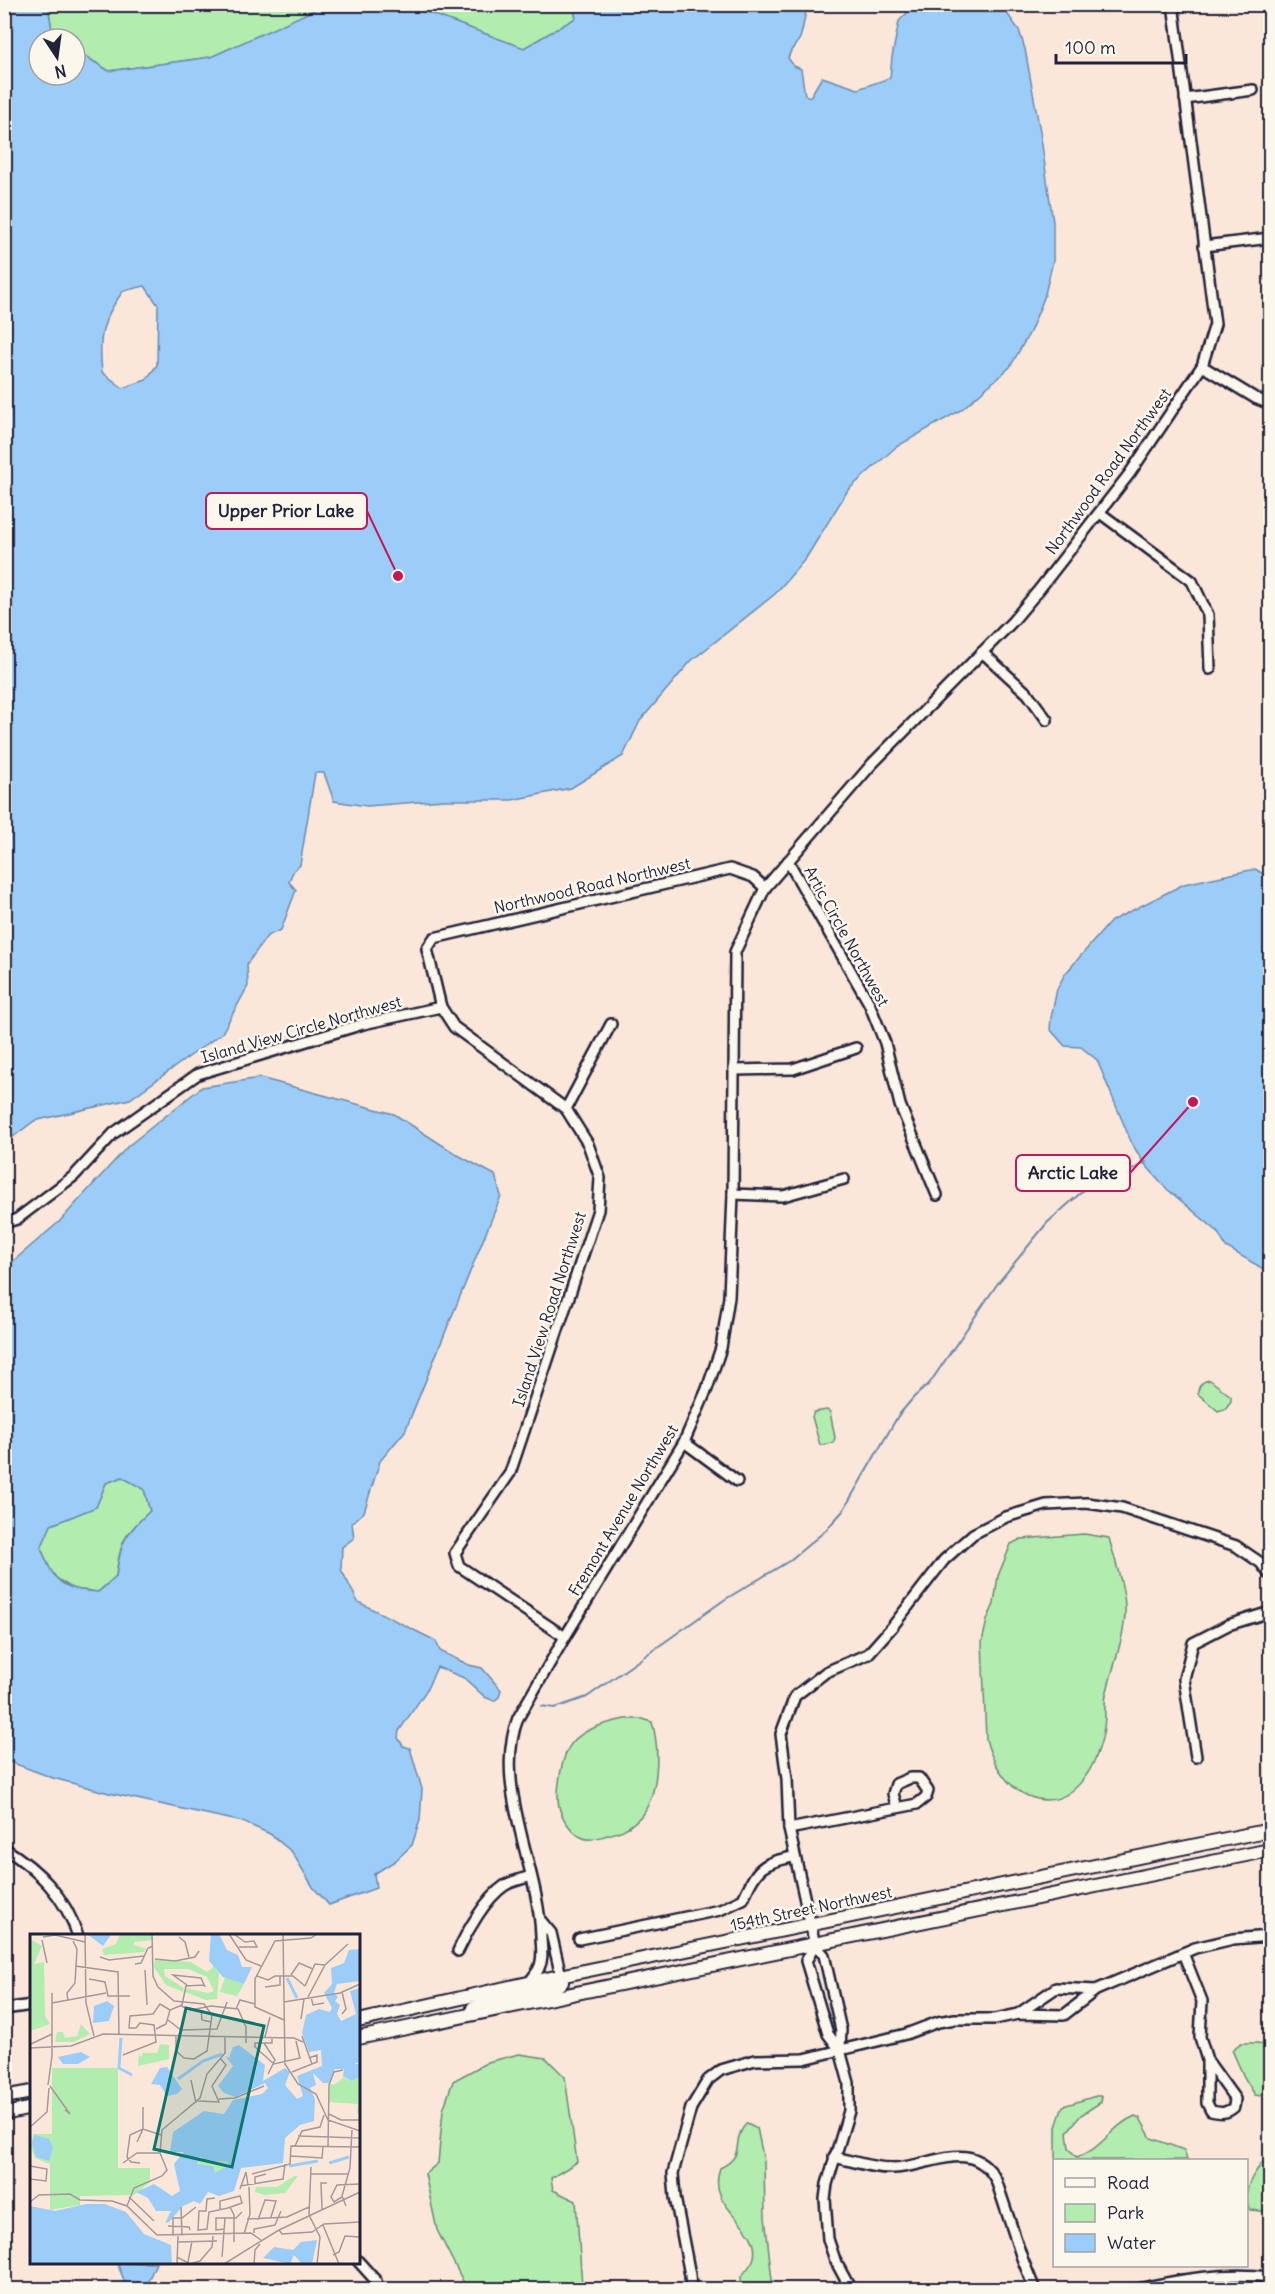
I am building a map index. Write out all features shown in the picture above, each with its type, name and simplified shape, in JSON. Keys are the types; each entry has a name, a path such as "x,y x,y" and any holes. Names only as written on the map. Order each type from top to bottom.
{"street":[{"name":"Northwood Road Northwest","path":"788,861 872,764 1012,622 1038,591 1100,513 1202,366 1215,324 1173,4"},
{"path":"1185,99 1253,90"},
{"path":"1204,246 1270,238"},
{"path":"1202,366 1255,398 1270,404"},
{"path":"1100,513 1192,581 1208,615 1210,669"},
{"path":"982,652 1028,694 1047,720"},
{"name":"Fremont Avenue Northwest","path":"529,1983 540,1967 541,1921 509,1769 513,1732 565,1637 684,1442 707,1389 721,1348 729,1297 733,1194 735,952 765,888 788,861"},
{"name":"Artic Circle Northwest","path":"788,861 869,1003 885,1043 900,1104 937,1195"},
{"name":"Northwood Road Northwest","path":"427,949 434,938 730,869 753,877 765,888"},
{"name":"Island View Road Northwest","path":"427,949 441,1007 454,1027 566,1108 588,1144 600,1178 598,1210 510,1473 455,1553 459,1566 565,1637"},
{"name":"Island View Circle Northwest","path":"4,1223 17,1219 74,1176 114,1133 198,1074 363,1024 441,1007"},
{"path":"566,1108 611,1024"},
{"path":"734,1070 793,1069 856,1048"},
{"path":"733,1194 783,1196 844,1179"},
{"path":"684,1442 737,1481"},
{"path":"851,2289 835,2260 828,2239 825,2218 827,2184 849,2111 849,2083 840,2050 841,2030 824,1955 815,1945 789,1829 787,1779 781,1734 795,1696 826,1672 868,1654 944,1560 973,1534 1006,1517 1046,1505 1088,1503 1122,1508 1236,1546 1261,1563 1270,1575"},
{"path":"1196,1757 1184,1679 1193,1643 1228,1625 1270,1612"},
{"path":"789,1829 897,1807"},
{"name":"154th Street Northwest","path":"360,2021 561,1976 1270,1830"},
{"path":"4,1848 27,1863 60,1897 78,1934"},
{"path":"360,2038 1270,1850"},
{"path":"579,1939 720,1910 743,1899 754,1875 770,1861 794,1857"},
{"path":"458,1951 486,1905 505,1885 531,1876"},
{"name":"Fremont Avenue Northwest","path":"541,1921 550,1932 561,1976"},
{"path":"691,2289 673,2173 691,2108 708,2080 721,2070 755,2060 804,2059 906,2034 938,2022 955,2019 995,2019 1018,2014 1064,2015 1096,1990 1183,1953 1211,1943 1270,1936"},
{"path":"815,1945 806,1961 828,2034 840,2050"},
{"path":"1183,1953 1202,2001 1200,2037 1207,2060 1207,2103 1211,2112 1221,2114 1233,2107 1234,2099 1207,2060"},
{"path":"439,2021 490,2002 554,1988 562,1982 561,1976"},
{"path":"1018,2014 1056,1988 1096,1990"},
{"path":"4,2009 30,2005"},
{"path":"4,2097 30,2092"},
{"path":"4,2114 30,2108"},
{"path":"834,2157 889,2168 961,2156 982,2164 990,2170 996,2180 1035,2289"},
{"path":"360,2263 376,2281 378,2289"},
{"path":"1134,2289 1193,2278 1224,2275 1270,2277"}],"green space":[{"path":"50,4 327,5 211,57 109,71 87,57 87,27 52,27 48,6"},
{"path":"407,5 573,5 576,18 524,48"},
{"path":"1210,1380 1231,1396 1231,1401 1225,1409 1218,1411 1198,1394 1201,1384"},
{"path":"827,1410 830,1412 835,1438 833,1443 820,1445 812,1417 814,1412"},
{"path":"122,1477 144,1489 150,1511 134,1526 125,1539 119,1554 116,1576 98,1592 73,1589 53,1576 41,1548 51,1525 96,1507 106,1483"},
{"path":"1084,1534 1109,1538 1124,1597 1124,1626 1106,1695 1101,1741 1090,1770 1071,1792 1058,1798 1044,1800 1028,1796 1013,1787 996,1764 988,1747 982,1642 987,1620 994,1604 998,1576 1011,1544 1021,1539"},
{"path":"625,1719 643,1719 652,1722 657,1760 650,1801 644,1812 627,1828 598,1838 584,1838 569,1826 559,1806 559,1787 565,1757 572,1743 583,1733"},
{"path":"1241,2043 1264,2045 1265,2085 1261,2096 1255,2095 1232,2050"},
{"path":"519,2054 546,2058 565,2077 577,2162 551,2178 553,2190 576,2201 582,2285 578,2289 467,2289 437,2230 425,2174 438,2163 443,2110 453,2081 488,2062"},
{"path":"1102,2096 1101,2102 1081,2115 1067,2132 1069,2148 1076,2157 1092,2150 1119,2126 1135,2116 1140,2118 1151,2138 1184,2150 1187,2159 1056,2159 1056,2127 1063,2106"},
{"path":"747,2123 757,2128 764,2161 765,2217 773,2289 742,2289 741,2277 751,2265 754,2245 750,2235 720,2195 717,2182 720,2168 734,2158 739,2136"},
{"path":"1270,2153 1270,2212 1250,2210 1248,2187 1255,2172"}],"water":[{"path":"5,4 50,5 48,6 52,27 27,27 27,87 87,87 87,57 109,71 211,57 327,4 407,5 524,48 576,18 573,5 808,5 800,38 788,58 794,66 801,69 805,95 810,97 822,77 858,89 890,78 899,21 915,5 995,5 1006,12 1019,30 1025,49 1053,222 1053,261 1044,298 1030,332 1010,367 961,410 896,447 848,490 806,558 775,594 691,661 640,721 623,756 571,788 512,800 443,800 367,806 334,801 324,773 315,773 300,865 293,871 289,882 296,890 281,930 267,936 247,964 248,986 222,1033 130,1099 34,1121 5,1143","holes":["145,286 158,305 157,365 146,380 123,388 102,372 103,329 110,311 123,291"]},
{"path":"1255,869 1270,878 1270,1273 1226,1247 1217,1231 1167,1189 1144,1163 1132,1144 1097,1060 1081,1047 1065,1046 1050,1029 1057,989 1065,974 1111,921 1184,884"},
{"path":"260,1078 394,1114 456,1154 495,1175 501,1196 405,1431 380,1461 364,1512 352,1523 354,1538 342,1547 341,1569 358,1602 436,1641 440,1651 469,1665 482,1668 501,1690 499,1697 494,1701 485,1697 464,1678 437,1667 426,1691 399,1731 398,1738 403,1746 410,1748 422,1789 420,1820 412,1845 395,1861 374,1874 376,1888 329,1905 313,1887 292,1852 270,1834 243,1822 109,1793 53,1778 5,1760 5,1268 59,1222 128,1146 202,1087","holes":["122,1477 144,1489 150,1511 125,1540 116,1577 98,1592 75,1589 60,1582 50,1569 41,1548 51,1525 96,1507 106,1483"]},
{"path":"118,2264 156,2264 144,2290 123,2289 124,2280"}],"waterway":[{"path":"541,1706 555,1708 587,1697 724,1600 789,1561 825,1531 843,1511 898,1416 929,1384 998,1283 1047,1223 1085,1189 1146,1162"}],"place":[{"name":"Upper Prior Lake","path":"398,576"},
{"name":"Arctic Lake","path":"1193,1102"}]}
